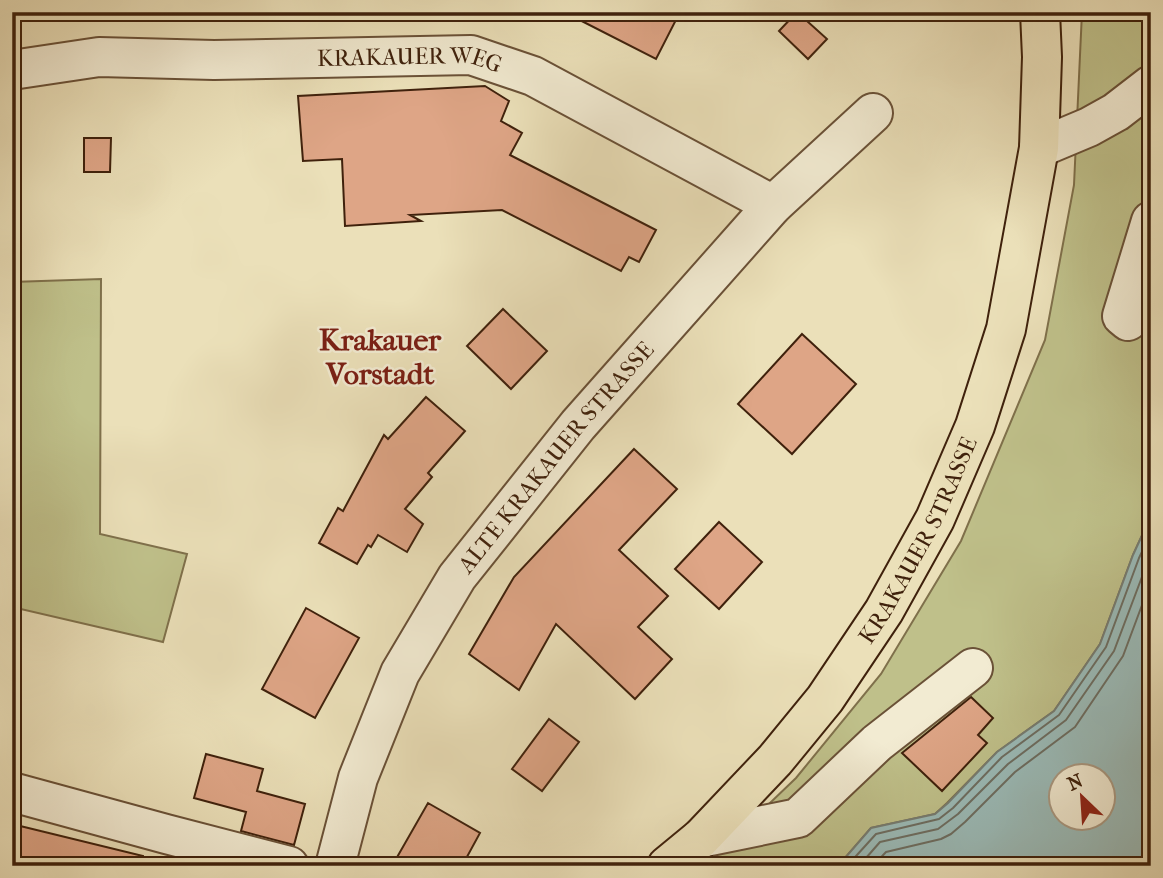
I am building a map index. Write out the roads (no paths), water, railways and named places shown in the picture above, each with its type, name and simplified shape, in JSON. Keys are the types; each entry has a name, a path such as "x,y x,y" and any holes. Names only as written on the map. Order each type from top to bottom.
{"main road":[{"name":"KRAKAUER STRASSE","path":"667,866 701,838 775,760 825,699 884,611 935,519 975,426 1006,329 1039,148 1042,57 1040,12"}],"street":[{"name":"KRAKAUER WEG","path":"12,70 99,57 214,60 471,55 533,76 773,205"},
{"path":"1039,148 1116,112 1151,85"},
{"name":"ALTE KRAKAUER STRASSE","path":"335,866 358,778 400,673 457,577 578,425 773,205 873,113"},
{"path":"1128,321 1122,316 1151,221"},
{"path":"701,838 798,818 877,743 973,668"},
{"path":"12,792 289,866"}],"water":[{"path":"1151,516 1151,866 838,866 871,828 935,814 948,803 997,752 1054,711 1100,644 1133,555"}],"district":[{"name":"Krakauer Vorstadt","path":"380,357"}]}
